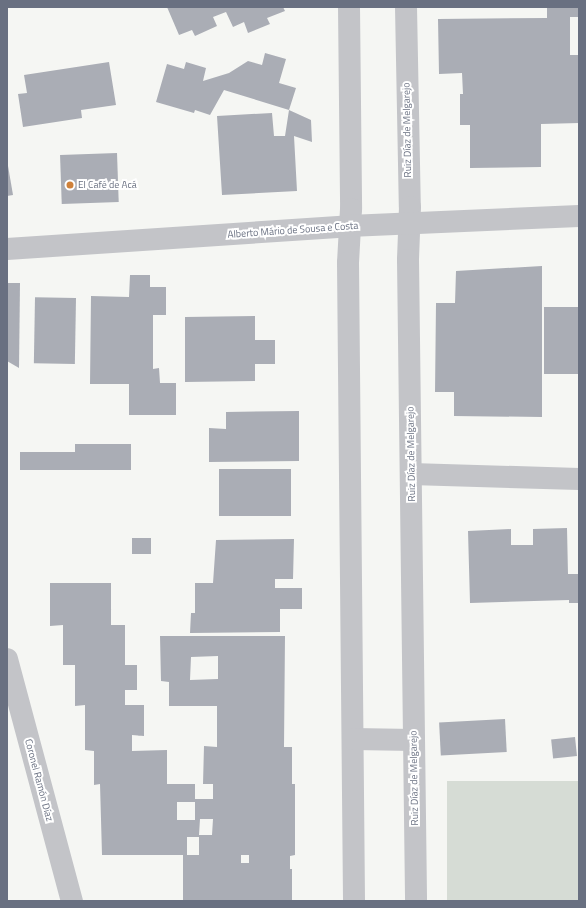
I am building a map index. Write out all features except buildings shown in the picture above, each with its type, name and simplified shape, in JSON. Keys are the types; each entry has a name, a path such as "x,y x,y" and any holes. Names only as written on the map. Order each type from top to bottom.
{"street":[{"path":"349,7 351,209 348,263 354,901"},
{"name":"Ruiz Díaz de Melgarejo","path":"406,7 416,901"},
{"name":"Alberto Mário de Sousa e Costa","path":"7,249 349,226 579,216"},
{"path":"411,474 579,479"},
{"name":"Coronel Ramón Díaz","path":"7,659 72,901"},
{"path":"353,739 414,740"}],"shaded area":[{"path":"447,781 579,781 579,901 447,901"}],"place":[{"name":"El Café de Acá","path":"70,185"}]}
